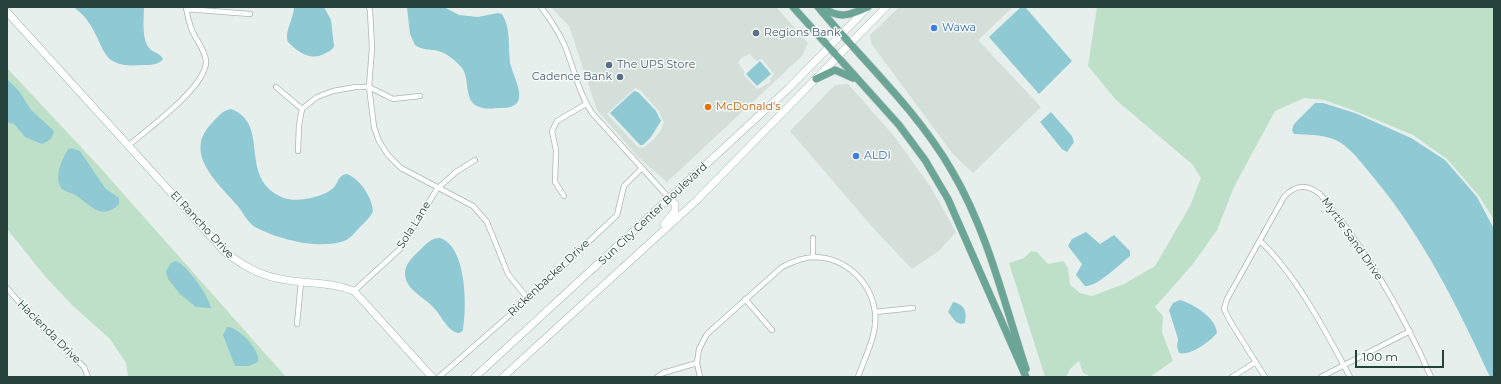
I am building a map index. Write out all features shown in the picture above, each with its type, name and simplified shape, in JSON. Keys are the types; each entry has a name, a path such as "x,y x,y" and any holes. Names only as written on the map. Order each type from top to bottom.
{"main road":[{"path":"793,7 910,139 938,181 964,234 1027,377"},
{"path":"820,7 832,14 840,15 851,14 868,7"},
{"path":"820,7 841,34 914,117 953,172 970,206 984,241 1027,377"},
{"name":"Sun City Center Boulevard","path":"475,377 789,88 868,7"},
{"name":"Sun City Center Boulevard","path":"503,377 697,200 886,7"},
{"name":"El Rancho Drive","path":"7,12 224,251 255,272 273,278 342,286 354,291"},
{"path":"816,79 836,70 860,83"},
{"path":"607,283 619,266 669,220 675,211 674,204 670,199"},
{"path":"354,291 432,377"}],"street":[{"path":"368,7 370,11 372,48 369,87 374,127 379,141 388,154 401,168 473,206 488,222 508,274 528,298"},
{"path":"542,7 564,44 586,104 592,113 670,199"},
{"path":"129,145 189,93 201,78 206,62 202,48 191,28 186,8 250,14"},
{"path":"276,87 302,109"},
{"path":"298,151 299,125 302,109 317,97 333,91 369,87 392,99 420,96"},
{"path":"564,196 555,182 556,150 552,131 557,121 586,104"},
{"name":"Sola Lane","path":"354,291 401,248 437,188 456,172 475,160"},
{"name":"Rickenbacker Drive","path":"439,377 528,298 617,215 624,186 642,168"},
{"name":"Myrtle Sand Drive","path":"1265,377 1224,309 1227,299 1284,197 1291,190 1304,186 1312,188 1329,204 1370,262 1410,331 1431,377"},
{"path":"813,238 813,257"},
{"path":"1260,241 1269,250 1302,295 1350,377"},
{"path":"700,377 697,363 699,349 707,334 782,267 796,260 813,257 842,263 855,273 869,290 875,312 873,335 858,377"},
{"path":"297,324 301,282"},
{"name":"Hacienda Drive","path":"7,288 31,316 84,368 88,377"},
{"path":"745,300 772,330"},
{"path":"875,312 913,308"},
{"path":"1321,377 1410,331"},
{"path":"1232,377 1256,362"},
{"path":"657,377 669,370 697,363"}],"shaded area":[{"path":"551,7 776,7 808,43 802,56 667,182 638,157 597,110 569,26","holes":["750,54 756,61 762,59 774,74 770,79 771,82 758,89 744,75 744,71 738,63 741,58","635,88 640,90 658,110 664,122 661,130 654,139 643,148 638,147 607,114"]},
{"path":"899,7 1013,7 978,40 1041,107 973,173 952,153 871,43 870,35"},
{"path":"848,84 894,136 930,186 956,232 939,251 912,269 874,229 790,131 835,85"}],"green space":[{"path":"1097,7 1494,7 1494,220 1479,196 1447,159 1413,135 1324,100 1304,98 1275,111 1234,187 1217,230 1193,264 1155,307 1163,316 1162,332 1173,361 1150,377 1091,377 1083,373 1079,361 1071,368 1066,377 1045,377 1009,263 1024,258 1031,251 1037,252 1048,264 1063,261 1068,268 1070,285 1080,293 1092,296 1124,284 1155,266 1190,206 1201,178 1192,164 1116,100 1088,66"},
{"path":"7,68 96,163 286,377 128,377 126,363 110,339 72,305 44,275 7,229"}],"water":[{"path":"74,7 144,7 145,40 150,49 160,55 163,59 149,65 128,65 111,60 106,54 86,18"},
{"path":"294,7 324,7 331,20 334,46 331,50 319,56 309,56 300,52 288,42 287,34"},
{"path":"407,7 444,7 459,15 478,17 498,13 502,14 508,31 510,62 519,91 517,103 511,107 483,108 473,103 470,99 466,78 462,68 457,63 448,55 441,52 423,49 415,45 410,34"},
{"path":"1021,7 1025,7 1072,61 1039,94 989,37"},
{"path":"760,61 771,74 757,86 746,74"},
{"path":"7,79 19,91 31,110 54,131 51,138 46,142 42,144 25,137 14,124 7,122"},
{"path":"634,91 638,92 656,111 661,121 651,137 643,145 640,145 610,113"},
{"path":"1315,103 1323,103 1355,113 1411,138 1445,160 1477,197 1494,229 1494,377 1490,377 1452,299 1424,248 1392,201 1363,164 1336,140 1318,136 1294,134 1292,130 1294,124"},
{"path":"231,109 243,116 250,127 261,178 270,189 284,198 296,200 311,198 331,190 341,177 347,174 352,176 361,184 368,194 373,211 369,218 353,235 346,240 323,244 311,244 287,239 276,236 254,226 248,221 237,205 213,177 206,167 202,156 201,145 204,134 220,114"},
{"path":"1051,112 1072,136 1074,142 1067,152 1062,149 1040,122"},
{"path":"72,148 80,151 105,188 119,198 119,204 113,209 107,211 96,210 75,195 61,188 58,178 60,168 68,149"},
{"path":"1086,232 1100,244 1114,235 1130,251 1130,256 1096,283 1085,286 1076,275 1082,264 1068,246 1072,239"},
{"path":"440,238 449,244 456,253 463,279 465,307 463,330 460,333 452,330 434,308 412,289 406,280 405,270 410,261 429,242"},
{"path":"176,261 186,268 197,282 206,296 211,308 196,307 180,294 168,279 166,271 171,263"},
{"path":"1180,300 1198,308 1209,317 1216,327 1217,333 1200,348 1184,353 1179,353 1177,347 1178,339 1169,310 1173,303"},
{"path":"953,302 963,307 966,315 965,323 961,324 956,322 948,312"},
{"path":"227,327 237,331 248,340 256,352 258,362 249,366 235,366 223,335"}],"place":[{"name":"Wawa","path":"934,28"},
{"name":"Regions Bank","path":"756,33"},
{"name":"The UPS Store","path":"609,65"},
{"name":"Cadence Bank","path":"620,77"},
{"name":"McDonald's","path":"708,107"},
{"name":"ALDI","path":"856,156"}]}
